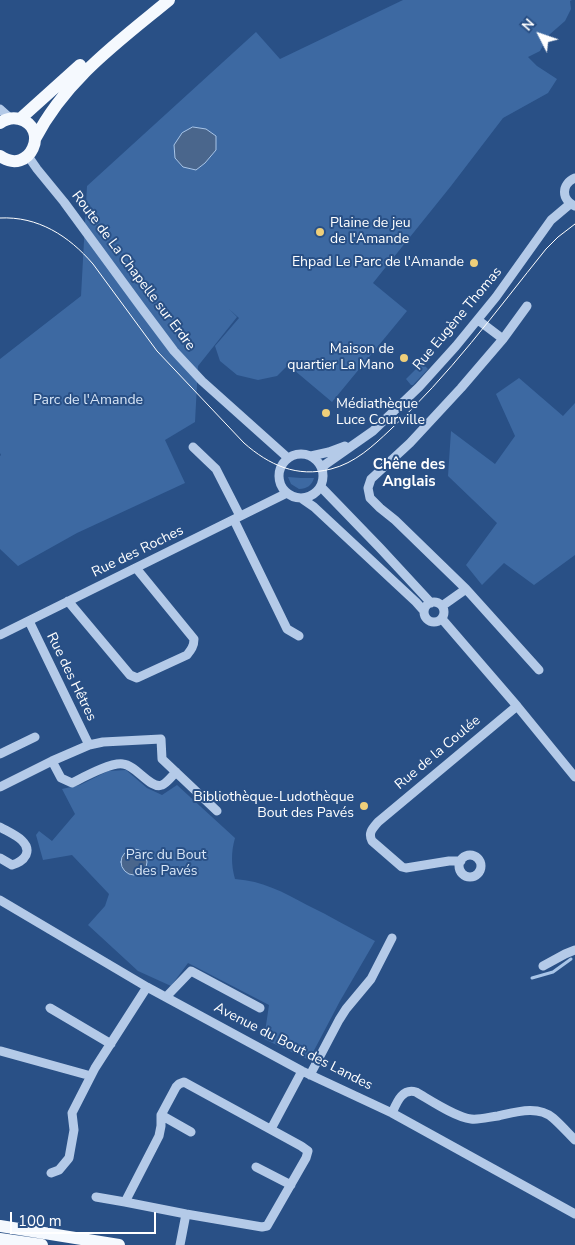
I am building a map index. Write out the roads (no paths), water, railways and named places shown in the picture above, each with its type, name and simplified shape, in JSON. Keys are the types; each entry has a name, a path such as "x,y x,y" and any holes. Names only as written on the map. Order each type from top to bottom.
{"main road":[{"path":"10,120 38,104 105,42 156,0"},
{"path":"3,162 20,160 28,156 49,114 87,69 169,0"},
{"path":"10,120 26,122 31,127 35,139"},
{"path":"0,1226 119,1245"},
{"path":"0,1239 42,1245"}],"street":[{"path":"0,110 10,120"},
{"name":"Route de La Chapelle sur Erdre","path":"28,156 174,351 202,381 288,458"},
{"path":"573,205 566,198 565,189 568,182 575,178"},
{"name":"Rue Eugène Thomas","path":"322,468 373,432 419,387 478,320 551,220 573,205"},
{"path":"527,306 503,339 429,424 370,478 368,488 370,498 466,589 539,670"},
{"path":"478,320 503,339"},
{"name":"Rue Eugène Thomas","path":"311,456 357,442"},
{"path":"194,448 216,469 288,629 298,636"},
{"path":"300,454 311,456 316,459 322,468 324,479 321,487 311,496 294,497 287,493 280,484 280,469 288,458 300,454"},
{"path":"321,487 431,603"},
{"name":"Rue des Roches","path":"0,635 287,493"},
{"path":"301,498 314,507 424,611"},
{"path":"68,601 133,677 137,678 187,655 191,650 194,639 136,568"},
{"path":"442,606 466,589"},
{"path":"436,602 442,606 444,613 442,619 436,622 429,621 424,616 426,606 431,603 436,602"},
{"path":"442,619 575,777"},
{"name":"Rue des Hêtres","path":"28,621 89,745"},
{"name":"Rue de la Coulée","path":"461,861 402,867 372,842 371,830 378,822 517,706"},
{"path":"1,751 35,737"},
{"path":"0,787 89,745 103,742 161,738 162,759 217,811"},
{"path":"52,761 61,778 72,782 114,764 131,766 156,786 164,784 176,772"},
{"path":"0,826 22,840 27,848 23,860 18,863 12,865 0,858"},
{"name":"Avenue du Bout des Landes","path":"0,900 147,987 306,1073 392,1113 573,1211"},
{"path":"271,1129 338,1020 372,979 392,938"},
{"path":"543,966 575,950"},
{"path":"166,997 191,971 260,1008"},
{"path":"51,1173 59,1170 69,1158 74,1130 72,1113 110,1044 147,987"},
{"path":"50,1008 110,1044"},
{"path":"1,1051 91,1076"},
{"path":"96,1197 262,1227 267,1226 306,1158 308,1151 184,1082 176,1087 161,1116 159,1136 125,1202"},
{"path":"392,1113 402,1094 411,1090 445,1109 470,1119 480,1119 522,1111 544,1113 552,1117 575,1140"},
{"path":"161,1116 191,1132"},
{"path":"256,1166 291,1185"},
{"path":"180,1245 186,1214"}],"waterway":[{"path":"532,978 553,972 571,959"}],"tram line":[{"path":"0,218 14,218 40,224 74,245 93,264 157,351 244,443 263,458 284,468 307,472 331,469 348,463 384,436 412,409 452,365 546,249 575,224"}],"place":[{"name":"Plaine de jeu de l'Amande","path":"320,232"},
{"name":"Ehpad Le Parc de l'Amande","path":"474,263"},
{"name":"Maison de quartier La Mano","path":"404,358"},
{"name":"Médiathèque Luce Courville","path":"326,413"},
{"name":"Bibliothèque-Ludothèque Bout des Pavés","path":"364,806"}],"district":[{"name":"Chêne des Anglais","path":"409,474"}],"park label":[{"name":"Parc de l'Amande","path":"88,401"},
{"name":"Parc du Bout des Pavés","path":"166,864"}]}
